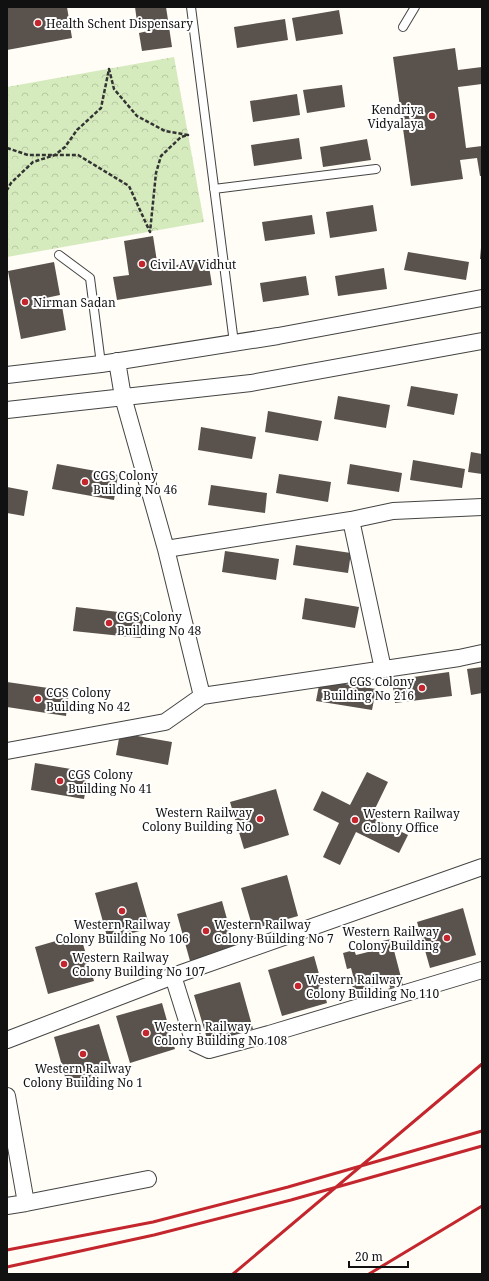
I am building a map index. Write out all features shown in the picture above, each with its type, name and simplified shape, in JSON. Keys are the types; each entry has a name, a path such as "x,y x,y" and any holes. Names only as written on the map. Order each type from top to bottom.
{"street":[{"path":"7,375 101,364 286,335 482,298"},
{"path":"7,410 251,382 482,341"},
{"path":"117,361 123,397 166,549 202,696"},
{"path":"166,549 351,520 394,510 482,507"},
{"path":"351,520 383,669"},
{"path":"7,751 166,722 202,696 459,658 482,653"},
{"path":"7,1040 172,976 482,867"},
{"path":"172,976 194,1043 209,1050 269,1034 482,970"},
{"path":"7,1096 26,1203"},
{"path":"7,1206 148,1179"}],"lane":[{"path":"191,7 234,343"},
{"path":"403,27 415,7"},
{"path":"214,188 376,168"},
{"path":"58,254 90,278 101,364"}],"path":[{"path":"7,148 28,155 55,155 78,155 129,186 150,232 156,173 161,156 182,136 188,135 165,131 137,116 114,89 109,69 102,108 77,130 65,147 55,155 32,162 11,183 7,190"}],"green space":[{"path":"174,57 204,222 7,257 7,87"}],"building":[{"name":"Health Schent Dispensary","path":"7,7 67,7 72,38 7,50"},
{"path":"135,7 166,7 168,20 163,21 164,28 169,27 172,47 142,51 139,33 148,31 146,21 137,22"},
{"path":"339,10 343,34 296,41 292,18"},
{"path":"285,19 288,40 237,48 234,27"},
{"name":"Kendriya Vidyalaya","path":"455,48 458,70 482,67 482,84 458,87 466,148 482,146 482,176 480,176 477,158 460,160 463,179 411,186 393,57"},
{"path":"342,85 345,107 307,113 303,90"},
{"path":"297,94 300,115 253,122 250,101"},
{"path":"299,138 302,159 254,166 251,145"},
{"path":"367,139 371,160 323,167 320,147"},
{"path":"373,205 377,231 330,238 326,212"},
{"path":"312,215 315,234 265,241 262,222"},
{"name":"Civil AV Vidhut","path":"153,236 158,268 208,260 212,285 117,300 113,277 129,275 124,241"},
{"path":"481,248 482,259 480,259"},
{"path":"408,252 469,262 466,280 404,270"},
{"name":"Nirman Sadan","path":"54,262 60,295 36,300 37,304 61,300 66,330 21,339 8,271"},
{"path":"384,268 387,289 338,296 335,276"},
{"path":"306,276 309,295 263,302 260,283"},
{"path":"411,386 458,394 454,415 407,406"},
{"path":"338,396 390,405 386,428 334,419"},
{"path":"268,411 322,421 318,441 265,432"},
{"path":"201,427 256,437 252,459 198,450"},
{"path":"471,452 482,454 482,474 468,472"},
{"path":"413,460 465,469 462,488 410,480"},
{"name":"CGS Colony Building No 46","path":"57,464 118,475 114,500 52,489"},
{"path":"350,464 402,473 399,492 347,484"},
{"path":"279,474 331,482 328,502 276,493"},
{"path":"211,485 267,493 265,513 208,505"},
{"path":"7,487 28,491 24,516 7,513"},
{"path":"296,545 351,553 348,573 293,565"},
{"path":"225,551 279,559 276,580 222,572"},
{"path":"305,598 359,607 355,628 302,619"},
{"name":"CGS Colony Building No 48","path":"76,607 144,615 141,638 73,631"},
{"path":"482,667 482,693 471,695 467,669"},
{"name":"CGS Colony Building No 216","path":"449,672 452,696 395,703 392,680"},
{"path":"320,680 376,689 372,710 316,701"},
{"name":"CGS Colony Building No 42","path":"7,682 69,691 66,716 7,707"},
{"path":"120,733 172,742 168,765 116,755"},
{"name":"CGS Colony Building No 41","path":"35,763 89,772 84,799 31,790"},
{"name":"Western Railway Colony Office","path":"367,772 388,782 371,817 408,835 399,853 356,832 340,865 323,857 339,823 313,810 322,791 350,805"},
{"name":"Western Railway Colony Building No","path":"276,789 289,835 244,849 230,802"},
{"path":"287,875 298,916 253,929 241,888"},
{"name":"Western Railway Colony Building No 106","path":"137,882 150,928 108,940 95,893"},
{"name":"Western Railway Colony Building No 7","path":"222,901 235,948 190,961 177,914"},
{"name":"Western Railway Colony Building","path":"463,908 476,955 430,968 417,922"},
{"name":"Western Railway Colony Building No 107","path":"80,934 94,981 48,994 35,947"},
{"path":"391,939 403,985 390,988 389,982 380,984 377,972 371,974 374,986 364,988 366,995 355,998 352,984 355,983 351,968 347,969 343,953 354,950 356,955 380,949 378,942"},
{"name":"Western Railway Colony Building No 110","path":"314,956 327,1003 282,1016 268,970"},
{"path":"240,982 253,1029 208,1042 194,995"},
{"name":"Western Railway Colony Building No 108","path":"162,1003 175,1049 130,1063 116,1016"},
{"name":"Western Railway Colony Building No 1","path":"99,1024 113,1071 67,1084 54,1037"}],"railway":[{"path":"233,1274 482,1064"},
{"path":"7,1250 153,1222 288,1187 482,1131"},
{"path":"7,1267 154,1235 291,1200 482,1146"},
{"path":"369,1274 482,1206"}],"place":[{"name":"Health Schent Dispensary","path":"38,23"},
{"name":"Kendriya Vidyalaya","path":"432,116"},
{"name":"Civil AV Vidhut","path":"142,264"},
{"name":"Nirman Sadan","path":"25,302"},
{"name":"CGS Colony Building No 46","path":"85,482"},
{"name":"CGS Colony Building No 48","path":"109,623"},
{"name":"CGS Colony Building No 216","path":"422,688"},
{"name":"CGS Colony Building No 42","path":"38,699"},
{"name":"CGS Colony Building No 41","path":"60,781"},
{"name":"Western Railway Colony Building No","path":"260,819"},
{"name":"Western Railway Colony Office","path":"355,820"},
{"name":"Western Railway Colony Building No 106","path":"122,911"},
{"name":"Western Railway Colony Building No 7","path":"206,931"},
{"name":"Western Railway Colony Building","path":"447,938"},
{"name":"Western Railway Colony Building No 107","path":"64,964"},
{"name":"Western Railway Colony Building No 110","path":"298,986"},
{"name":"Western Railway Colony Building No 108","path":"146,1033"},
{"name":"Western Railway Colony Building No 1","path":"83,1054"}]}
